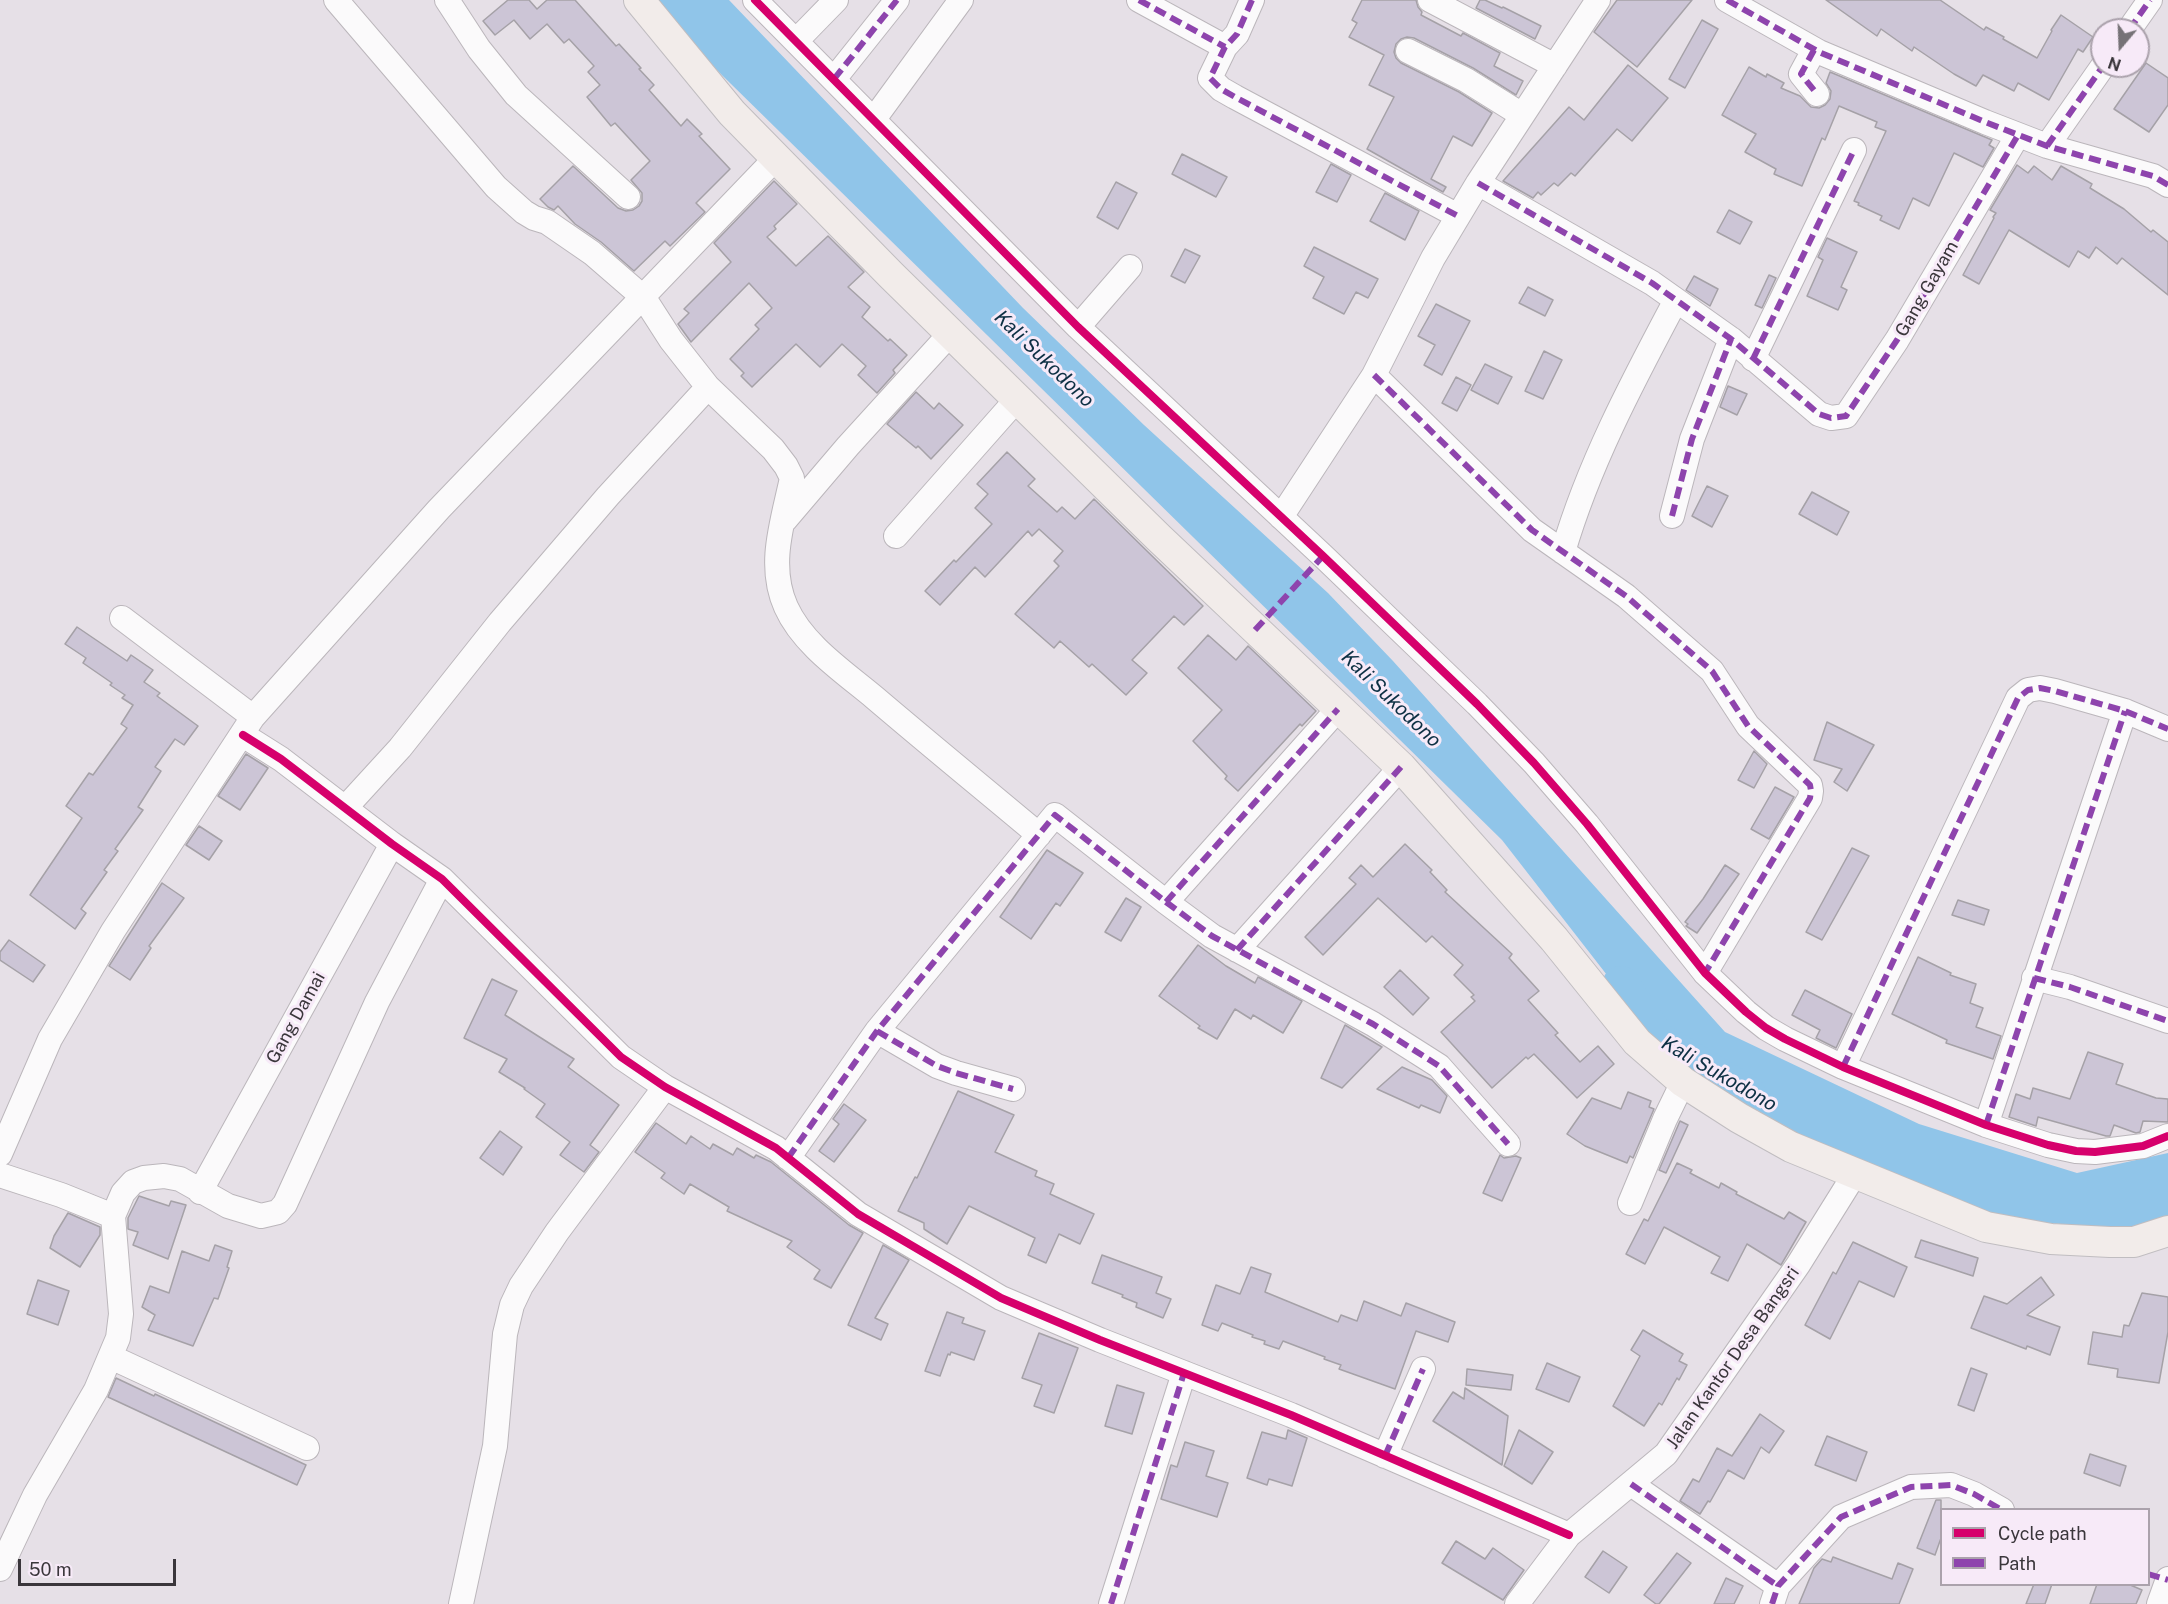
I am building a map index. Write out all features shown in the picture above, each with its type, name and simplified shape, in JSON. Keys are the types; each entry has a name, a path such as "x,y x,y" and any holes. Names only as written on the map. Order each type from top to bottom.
{"main road":[{"path":"639,0 732,113 950,334 1159,538 1401,767 1547,931 1637,1042 1683,1082 1739,1118 1791,1147 1986,1227 2071,1241 2110,1242 2134,1242 2168,1231"}],"street":[{"path":"336,0 496,188 524,212 547,222 592,253 644,298 671,340 708,387 774,449 792,478 777,550 782,593 786,607 807,638 937,751 1039,835"},
{"path":"447,0 479,49 516,95 628,197"},
{"path":"755,0 1078,327 1477,704 1534,763 1587,824 1706,973 1766,1028 1843,1067 1986,1125 2048,1145 2076,1151 2095,1152 2143,1146 2168,1136"},
{"path":"796,41 836,0"},
{"path":"834,79 897,0"},
{"path":"874,119 961,0"},
{"path":"1139,0 1225,47"},
{"path":"1252,0 1237,34 1225,47 1210,78 1221,89 1458,216"},
{"path":"1430,0 1555,66"},
{"path":"1281,517 1374,375 1433,258 1478,183 1598,0"},
{"path":"1727,0 1814,50 2018,135 2047,146 2153,176 2168,185"},
{"path":"2137,18 2150,0"},
{"path":"1814,50 1802,74 1817,94"},
{"path":"1408,51 1466,80 1522,115"},
{"path":"2047,146 2095,78"},
{"name":"Gang Gayam","path":"1753,359 1819,414 1831,418 1846,416 1857,404 1897,340 2018,135"},
{"path":"1478,183 1652,283 1731,339 1753,359 1854,150"},
{"path":"0,1154 9,1110 50,1039 114,931 248,726 439,509 776,158"},
{"path":"1078,327 1130,267"},
{"path":"1563,552 1575,509 1591,472 1623,401 1676,300"},
{"path":"780,527 848,446 950,334"},
{"path":"1672,516 1692,439 1731,339"},
{"path":"1374,375 1532,530 1626,596 1712,671 1748,726 1810,785 1810,798 1706,973"},
{"path":"346,807 400,748 500,622 600,505 708,387"},
{"path":"896,536 1018,398"},
{"path":"122,618 248,726 281,759 392,844 442,879 621,1057 665,1087 776,1148 858,1214 1001,1298 1291,1415 1569,1535"},
{"path":"1843,1067 2018,698 2028,690 2040,688 2055,691 2125,711 2168,729"},
{"path":"1166,902 1338,709"},
{"path":"1986,1125 2125,711"},
{"path":"1237,950 1401,767"},
{"path":"788,1158 877,1031 1055,815 1212,936 1373,1024 1439,1066 1508,1144"},
{"name":"Gang Damai","path":"200,1191 392,844"},
{"path":"0,1569 35,1495 96,1390 118,1338 121,1314 113,1215 123,1192 133,1182 144,1178 164,1176 180,1179 228,1206 261,1216 278,1212 285,1204 377,1002 442,879"},
{"path":"2034,978 2070,987 2168,1021"},
{"path":"877,1031 937,1066 1013,1089"},
{"path":"1630,1203 1683,1082"},
{"path":"461,1604 495,1446 506,1335 513,1305 521,1286 557,1232 665,1087"},
{"name":"Jalan Kantor Desa Bangsri","path":"1517,1604 1569,1535 1666,1455 1798,1265 1856,1172"},
{"path":"0,1175 113,1215"},
{"path":"111,1357 307,1448"},
{"path":"1385,1456 1423,1369"},
{"path":"1111,1604 1184,1373"},
{"path":"1631,1484 1775,1595 1841,1517 1911,1487 1951,1485 2000,1508"},
{"path":"2150,1575 2168,1580 2159,1604"}],"water":[{"path":"657,0 729,0 1023,308 1144,425 1328,593 1393,661 1725,1032 1919,1124 2077,1173 2168,1153 2168,1222 2146,1230 2004,1220 1794,1138 1645,1024 1502,840 679,33"}],"building":[{"path":"508,0 529,0 537,9 547,0 575,0 616,46 619,44 641,68 639,69 654,85 649,90 681,126 687,119 702,134 699,136 730,169 696,203 705,212 670,246 665,241 634,271 601,242 575,224 558,206 554,210 540,199 573,166 618,208 626,211 633,210 642,201 642,193 631,180 650,161 615,123 611,126 587,97 600,85 588,72 594,66 569,39 564,43 547,24 530,39 514,20 495,35 483,21"},
{"path":"1362,0 1416,0 1422,12 1421,15 1461,36 1463,33 1500,53 1494,66 1523,81 1516,95 1473,68 1414,38 1401,39 1396,44 1394,52 1401,63 1459,92 1492,113 1472,146 1453,136 1431,179 1446,187 1443,192 1367,149 1394,97 1369,85 1384,55 1349,37 1357,23 1352,20"},
{"path":"1480,0 1503,7 1541,26 1535,39 1476,8"},
{"path":"1617,0 1692,0 1637,67 1594,32"},
{"path":"1826,0 1940,0 1984,30 1986,27 2037,58 2061,15 2090,35 2090,42 2083,52 2078,49 2049,100 2018,83 2014,91 1983,75 1976,86 1914,47 1912,51 1881,29 1877,36"},
{"path":"1702,20 1718,29 1685,88 1669,79"},
{"path":"1628,65 1668,98 1632,141 1617,129 1575,176 1571,173 1558,186 1554,183 1541,195 1538,192 1533,198 1503,181 1569,107 1584,120"},
{"path":"2150,66 2168,78 2168,105 2149,132 2114,109 2136,78 2150,78"},
{"path":"1749,67 1766,77 1767,74 1784,83 1781,88 1800,96 1811,107 1819,108 1830,99 1831,91 1826,83 1830,72 1992,140 1989,145 1994,148 1983,167 1954,153 1929,206 1913,198 1899,229 1880,220 1882,216 1854,201 1886,131 1875,127 1877,122 1839,106 1825,140 1822,138 1802,186 1774,174 1776,169 1745,152 1756,134 1722,115"},
{"path":"1182,154 1227,177 1216,197 1172,174"},
{"path":"1331,164 1351,175 1337,202 1316,192"},
{"path":"2017,165 2028,173 2034,166 2052,180 2061,166 2092,184 2090,188 2124,209 2151,232 2153,230 2168,242 2168,295 2122,258 2117,264 2096,247 2089,258 2078,251 2069,267 2009,230 1979,284 1963,275 1994,218 1996,213 1990,210"},
{"path":"774,181 797,204 774,226 776,229 767,237 796,266 828,236 864,272 848,287 870,307 862,317 907,355 877,393 858,375 866,366 842,344 820,367 796,344 752,387 741,376 744,373 730,359 759,329 755,325 772,308 749,283 691,342 678,324 689,313 684,309 731,262 714,243"},
{"path":"1116,182 1137,193 1118,229 1097,217"},
{"path":"1385,193 1419,211 1405,240 1370,221"},
{"path":"1729,210 1752,222 1740,244 1717,232"},
{"path":"1827,238 1857,252 1841,287 1847,290 1838,310 1807,296 1823,260 1818,257"},
{"path":"1314,247 1378,279 1368,298 1356,292 1344,314 1313,298 1324,277 1304,266"},
{"path":"1185,249 1200,256 1185,283 1171,276"},
{"path":"1769,275 1776,278 1762,308 1755,305"},
{"path":"1694,276 1718,289 1710,306 1686,290"},
{"path":"1528,287 1553,300 1545,316 1519,303"},
{"path":"1436,304 1470,321 1442,375 1424,365 1435,345 1418,336"},
{"path":"1544,351 1562,360 1543,399 1525,391"},
{"path":"1485,364 1512,377 1498,404 1471,390"},
{"path":"1456,377 1471,385 1457,411 1442,403"},
{"path":"1728,386 1747,394 1737,415 1720,407"},
{"path":"916,392 934,409 939,403 963,425 931,459 918,446 916,448 887,424"},
{"path":"1007,452 1035,479 1028,486 1057,512 1062,507 1075,519 1094,499 1203,606 1184,625 1174,616 1132,660 1147,673 1126,695 1092,664 1089,667 1060,641 1054,648 1015,614 1059,566 1054,561 1063,551 1039,529 1032,536 1028,531 985,577 975,567 940,605 925,591 992,524 975,508 988,494 977,484"},
{"path":"1707,486 1728,496 1712,527 1692,516"},
{"path":"1812,492 1849,512 1837,535 1799,514"},
{"path":"77,627 127,661 131,655 153,670 144,682 160,693 157,696 198,726 184,745 175,739 155,767 161,771 138,807 143,810 115,849 118,851 104,870 107,872 81,909 86,913 75,929 30,895 82,818 66,806 89,773 93,775 127,728 121,724 133,705 122,698 125,695 110,685 112,683 83,663 86,658 65,644"},
{"path":"1208,635 1236,660 1248,646 1316,711 1302,726 1300,724 1238,791 1225,779 1227,776 1193,741 1222,710 1178,668"},
{"path":"1827,722 1874,745 1847,791 1834,782 1842,769 1814,760"},
{"path":"1754,751 1767,764 1754,788 1738,780"},
{"path":"246,754 268,768 240,810 218,796"},
{"path":"1775,787 1794,797 1769,839 1751,829"},
{"path":"199,826 222,841 209,860 186,845"},
{"path":"1405,844 1432,870 1430,872 1447,890 1445,892 1512,954 1509,958 1539,991 1528,1000 1558,1033 1555,1035 1580,1062 1598,1046 1614,1064 1577,1098 1534,1054 1528,1059 1526,1057 1492,1088 1441,1032 1475,1001 1471,997 1474,995 1454,975 1463,965 1432,936 1426,942 1378,898 1323,955 1305,937 1356,884 1349,878 1361,865 1373,877"},
{"path":"1852,848 1869,856 1822,940 1806,932"},
{"path":"1047,850 1083,873 1060,906 1056,903 1031,939 1000,917"},
{"path":"1725,865 1739,874 1697,933 1686,926 1688,924 1685,922"},
{"path":"162,883 184,898 149,946 151,948 130,980 109,966"},
{"path":"1126,898 1141,907 1121,941 1105,932"},
{"path":"1958,900 1989,910 1984,925 1952,915"},
{"path":"9,940 45,965 33,982 0,960 0,952"},
{"path":"1198,945 1226,966 1255,983 1258,977 1302,1001 1283,1033 1253,1015 1251,1019 1235,1009 1217,1039 1198,1028 1200,1026 1159,996"},
{"path":"1918,957 1951,973 1950,975 1976,984 1970,1003 1983,1008 1976,1027 2001,1036 1993,1059 1946,1043 1947,1040 1892,1014"},
{"path":"1400,970 1429,998 1413,1015 1384,987"},
{"path":"492,979 517,991 505,1015 574,1059 568,1067 619,1105 590,1145 599,1152 584,1172 560,1155 570,1142 536,1117 545,1104 499,1072 507,1059 464,1038"},
{"path":"1805,990 1852,1014 1836,1048 1816,1038 1820,1030 1792,1015"},
{"path":"1345,1025 1382,1047 1342,1088 1321,1078"},
{"path":"2088,1052 2123,1064 2116,1084 2156,1098 2168,1099 2168,1122 2143,1121 2140,1132 2136,1133 2114,1125 2110,1136 2106,1136 2038,1117 2036,1126 2009,1117 2016,1094 2030,1099 2033,1088 2070,1099"},
{"path":"1402,1067 1432,1080 1447,1096 1440,1113 1421,1105 1419,1108 1377,1089"},
{"path":"958,1091 1014,1115 995,1152 1037,1171 1035,1176 1054,1184 1050,1194 1094,1214 1080,1244 1059,1234 1046,1263 1028,1255 1035,1238 969,1206 947,1244 924,1229 924,1223 898,1211 915,1177 917,1178"},
{"path":"1628,1092 1651,1101 1649,1107 1654,1109 1633,1158 1630,1156 1627,1163 1585,1146 1567,1134 1592,1098 1621,1109"},
{"path":"844,1104 866,1120 834,1162 819,1151 839,1124 833,1119"},
{"path":"1680,1121 1688,1125 1666,1173 1659,1170"},
{"path":"656,1123 686,1144 691,1136 710,1149 713,1144 733,1155 737,1148 754,1158 756,1155 771,1162 849,1225 863,1233 831,1288 814,1279 820,1270 787,1247 792,1241 727,1211 729,1207 690,1184 684,1194 661,1178 665,1173 635,1152"},
{"path":"500,1131 522,1147 503,1175 480,1158"},
{"path":"1500,1155 1504,1158 1516,1156 1521,1158 1502,1201 1483,1193"},
{"path":"1677,1163 1692,1170 1690,1173 1719,1188 1721,1183 1737,1192 1736,1194 1784,1219 1789,1212 1806,1222 1781,1265 1747,1244 1728,1281 1711,1273 1720,1257 1664,1227 1645,1264 1626,1254 1644,1219 1648,1221"},
{"path":"139,1196 169,1206 171,1201 186,1205 168,1259 133,1245 138,1232 128,1229 128,1218"},
{"path":"68,1213 100,1227 100,1235 80,1267 50,1248 54,1236"},
{"path":"1921,1240 1978,1258 1973,1276 1915,1257"},
{"path":"1853,1242 1907,1267 1894,1297 1859,1281 1830,1339 1805,1325 1833,1272 1836,1274"},
{"path":"215,1245 232,1251 227,1267 229,1268 218,1299 214,1298 193,1346 148,1330 155,1315 142,1307 150,1286 169,1293 182,1251 209,1261"},
{"path":"883,1245 909,1260 875,1318 888,1324 881,1340 848,1325"},
{"path":"1102,1255 1162,1277 1156,1293 1171,1299 1163,1318 1136,1307 1137,1303 1122,1297 1123,1295 1092,1283"},
{"path":"1251,1267 1271,1274 1265,1292 1338,1322 1341,1315 1357,1321 1364,1301 1401,1316 1406,1303 1455,1322 1448,1342 1416,1331 1395,1389 1339,1369 1341,1365 1324,1359 1325,1357 1283,1341 1279,1349 1264,1344 1265,1341 1252,1337 1253,1335 1222,1323 1218,1331 1202,1325 1216,1285 1240,1294"},
{"path":"2041,1277 2054,1295 2027,1315 2060,1327 2050,1355 2027,1346 2026,1349 1971,1328 1984,1296 2007,1304"},
{"path":"38,1280 69,1291 58,1325 27,1314"},
{"path":"2142,1293 2168,1297 2168,1332 2159,1383 2117,1377 2118,1369 2088,1364 2093,1332 2122,1337 2124,1325 2129,1326"},
{"path":"947,1312 964,1318 962,1323 985,1331 974,1360 951,1352 950,1355 948,1354 940,1376 925,1371"},
{"path":"1643,1330 1683,1354 1679,1361 1687,1365 1662,1405 1659,1403 1644,1426 1613,1406 1640,1356 1631,1350"},
{"path":"1039,1333 1078,1348 1054,1413 1034,1406 1042,1385 1022,1378"},
{"path":"1547,1363 1580,1377 1569,1402 1536,1389"},
{"path":"1971,1368 1987,1374 1974,1411 1958,1405"},
{"path":"1467,1369 1513,1375 1511,1390 1466,1385"},
{"path":"116,1378 306,1465 297,1485 108,1397"},
{"path":"1117,1385 1144,1393 1132,1434 1105,1426"},
{"path":"1465,1388 1508,1416 1502,1465 1433,1421 1453,1392 1464,1399"},
{"path":"1760,1414 1784,1431 1769,1453 1761,1447 1744,1479 1728,1470 1710,1502 1708,1501 1700,1514 1680,1501 1693,1479 1699,1482 1717,1448 1732,1456"},
{"path":"1288,1430 1307,1438 1292,1486 1269,1479 1267,1485 1247,1478 1262,1432 1286,1439"},
{"path":"1519,1430 1553,1452 1532,1484 1504,1466"},
{"path":"1827,1436 1867,1452 1856,1481 1815,1465"},
{"path":"1185,1442 1214,1451 1206,1476 1228,1483 1217,1517 1161,1499 1171,1465 1177,1467"},
{"path":"2090,1454 2126,1466 2120,1486 2084,1473"},
{"path":"1936,1500 1941,1500 1940,1541 1935,1555 1917,1548"},
{"path":"1456,1541 1485,1559 1493,1548 1524,1570 1503,1600 1442,1563"},
{"path":"1603,1551 1627,1567 1609,1593 1585,1577"},
{"path":"1677,1553 1691,1563 1659,1604 1656,1604 1644,1595"},
{"path":"1833,1557 1892,1579 1898,1563 1913,1569 1899,1604 1799,1604 1814,1568 1822,1559 1831,1562"},
{"path":"1726,1578 1743,1586 1734,1604 1714,1604"},
{"path":"2033,1586 2051,1586 2045,1604 2026,1604"},
{"path":"2096,1586 2133,1586 2142,1590 2136,1604 2090,1604"}],"waterway":[{"name":"Kali Sukodono","path":"1621,985 1657,1040 1747,1094"}],"marked path":[{"path":"834,79 897,0"},
{"path":"1139,0 1225,47"},
{"path":"1252,0 1237,34 1225,47 1210,78 1221,89 1235,97 1458,216"},
{"path":"1727,0 1819,52 1985,122 2047,146 2153,176 2168,185"},
{"path":"2137,18 2150,0"},
{"path":"1814,50 1801,74 1817,94"},
{"path":"2047,146 2095,78"},
{"path":"1478,183 1652,283 1731,339 1819,414 1831,418 1846,416 1897,340 2018,135"},
{"path":"1753,359 1854,150"},
{"path":"1672,516 1692,439 1731,339"},
{"path":"1374,375 1532,530 1626,596 1712,671 1748,726 1810,785 1810,798 1705,973"},
{"path":"1255,630 1323,556"},
{"path":"1843,1067 2018,698 2028,690 2040,688 2055,691 2125,711 2168,729"},
{"path":"1166,902 1338,709"},
{"path":"1986,1125 2125,711"},
{"path":"1237,950 1401,767"},
{"path":"788,1158 877,1031 1055,815 1212,936 1373,1024 1439,1066 1508,1144"},
{"path":"2034,978 2070,987 2168,1021"},
{"path":"877,1031 937,1066 1013,1089"},
{"path":"1385,1456 1423,1369"},
{"path":"1111,1604 1184,1373"},
{"path":"1631,1484 1778,1586"},
{"path":"1772,1604 1778,1586 1841,1517 1911,1487 1951,1485 1974,1494 1998,1508"},
{"path":"2150,1575 2168,1580"}],"cycle path":[{"path":"755,0 1078,327 1323,556 1477,704 1534,763 1587,824 1705,973 1746,1012 1785,1039 1843,1067 1986,1125 2048,1145 2076,1151 2095,1152 2143,1146 2168,1136"},
{"path":"243,735 281,759 392,844 442,879 621,1057 665,1087 776,1148 858,1214 1001,1298 1100,1340 1291,1415 1569,1535"}]}
